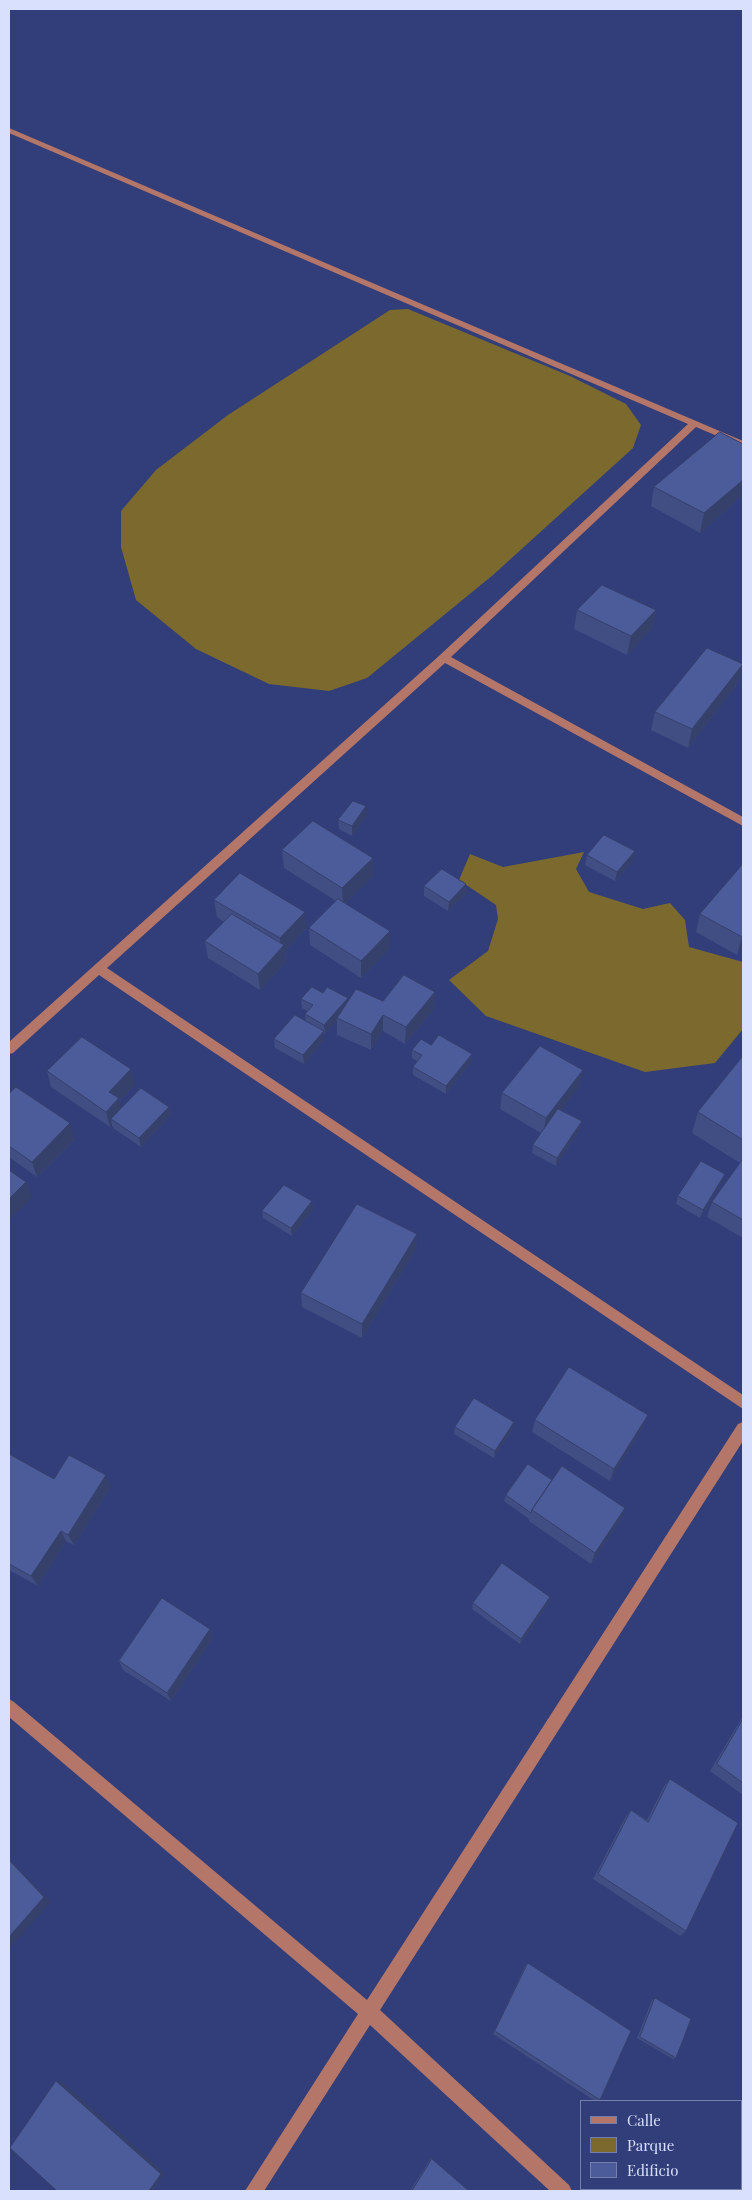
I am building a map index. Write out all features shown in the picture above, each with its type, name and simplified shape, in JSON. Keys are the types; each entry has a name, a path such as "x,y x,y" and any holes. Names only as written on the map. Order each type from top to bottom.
{"street":[{"path":"9,130 743,444"},
{"path":"9,1049 444,658 696,424"},
{"path":"444,658 743,822"},
{"path":"98,968 743,1402"},
{"path":"254,2191 743,1429"},
{"path":"9,1707 369,2012 563,2191"}],"green space":[{"path":"408,309 570,376 626,404 641,425 633,448 493,575 367,678 329,691 269,684 196,649 136,600 121,547 121,511 156,470 228,415 390,310"},
{"path":"584,852 576,869 589,892 643,909 670,903 685,920 689,947 743,962 743,1029 715,1063 645,1072 486,1016 449,980 488,951 498,919 496,905 459,880 470,854 503,867"}],"building":[{"path":"720,432 743,444 743,480 704,513 654,487"},
{"path":"602,585 656,610 631,636 577,610"},
{"path":"707,648 743,664 692,729 655,712"},
{"path":"353,801 366,806 352,826 338,820"},
{"path":"313,821 373,858 342,888 282,850"},
{"path":"604,835 635,851 617,872 587,855"},
{"path":"743,864 743,936 742,937 700,914"},
{"path":"442,869 466,884 449,902 424,886"},
{"path":"240,873 305,912 280,938 214,900"},
{"path":"338,899 390,931 361,961 309,928"},
{"path":"232,914 284,945 258,974 205,941"},
{"path":"404,975 435,992 406,1027 383,1015 371,1034 337,1018 356,989 383,1001"},
{"path":"312,987 323,993 327,987 348,998 324,1025 305,1014 313,1005 301,999"},
{"path":"295,1015 324,1031 303,1055 274,1039"},
{"path":"439,1035 472,1054 446,1086 413,1067 422,1055 412,1050 421,1039 431,1045"},
{"path":"82,1037 131,1069 109,1092 119,1098 106,1112 47,1071"},
{"path":"540,1046 583,1070 546,1118 502,1093"},
{"path":"743,1056 743,1140 698,1112"},
{"path":"16,1087 70,1123 32,1162 9,1146 9,1094"},
{"path":"141,1088 169,1107 139,1138 111,1119"},
{"path":"558,1109 582,1121 557,1158 533,1145"},
{"path":"743,1159 743,1220 712,1202"},
{"path":"701,1161 725,1174 703,1210 678,1196"},
{"path":"9,1170 26,1182 9,1199"},
{"path":"284,1185 312,1201 291,1228 262,1211"},
{"path":"357,1204 417,1234 362,1324 301,1293"},
{"path":"569,1367 648,1415 614,1469 535,1420"},
{"path":"474,1398 514,1422 495,1451 455,1427"},
{"path":"9,1454 54,1479 69,1455 106,1475 68,1535 61,1531 31,1576 9,1564"},
{"path":"528,1464 552,1480 531,1513 506,1495"},
{"path":"562,1466 625,1508 595,1553 532,1510"},
{"path":"502,1563 550,1597 521,1639 473,1603"},
{"path":"162,1598 210,1629 167,1693 119,1661"},
{"path":"743,1719 743,1783 717,1764"},
{"path":"670,1779 738,1823 686,1931 598,1874 631,1810 648,1822"},
{"path":"9,1860 44,1897 9,1937"},
{"path":"528,1963 631,2031 600,2100 495,2031"},
{"path":"655,1998 691,2019 676,2058 640,2037"},
{"path":"56,2081 161,2174 149,2191 57,2191 10,2148"},
{"path":"432,2159 469,2191 412,2191"}]}
